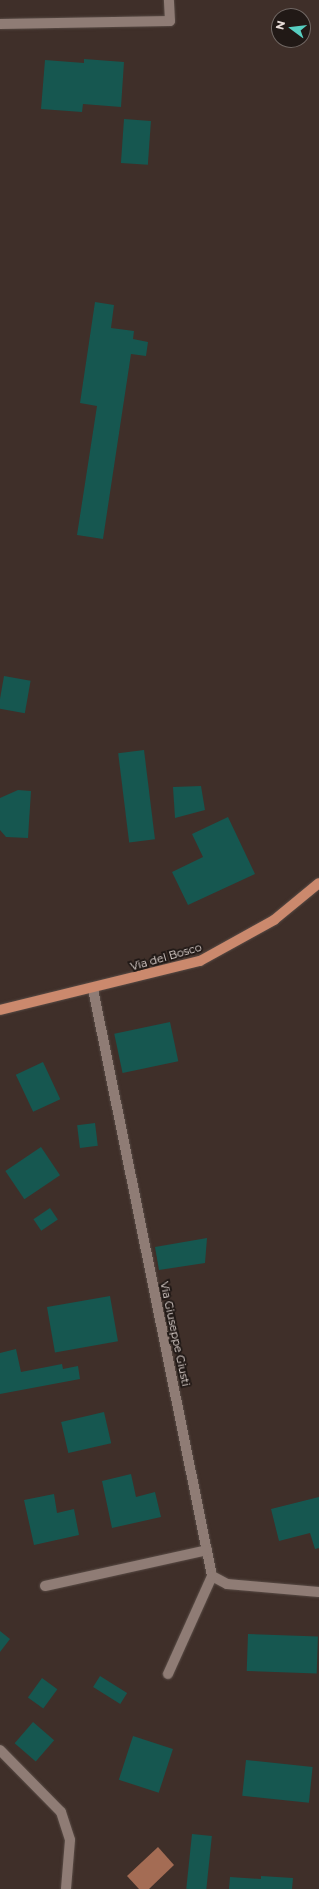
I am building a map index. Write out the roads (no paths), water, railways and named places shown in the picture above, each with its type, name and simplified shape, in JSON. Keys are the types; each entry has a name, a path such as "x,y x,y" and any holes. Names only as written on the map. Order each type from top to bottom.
{"main road":[{"name":"Via del Bosco","path":"0,1010 93,989 200,961 274,920 319,883"}],"street":[{"path":"0,24 170,21 169,0"},
{"name":"Via Giuseppe Giusti","path":"93,989 212,1576"},
{"path":"44,1586 207,1550"},
{"path":"168,1674 212,1576 227,1584 319,1592"},
{"path":"0,1750 61,1812 70,1840 66,1889"}]}
